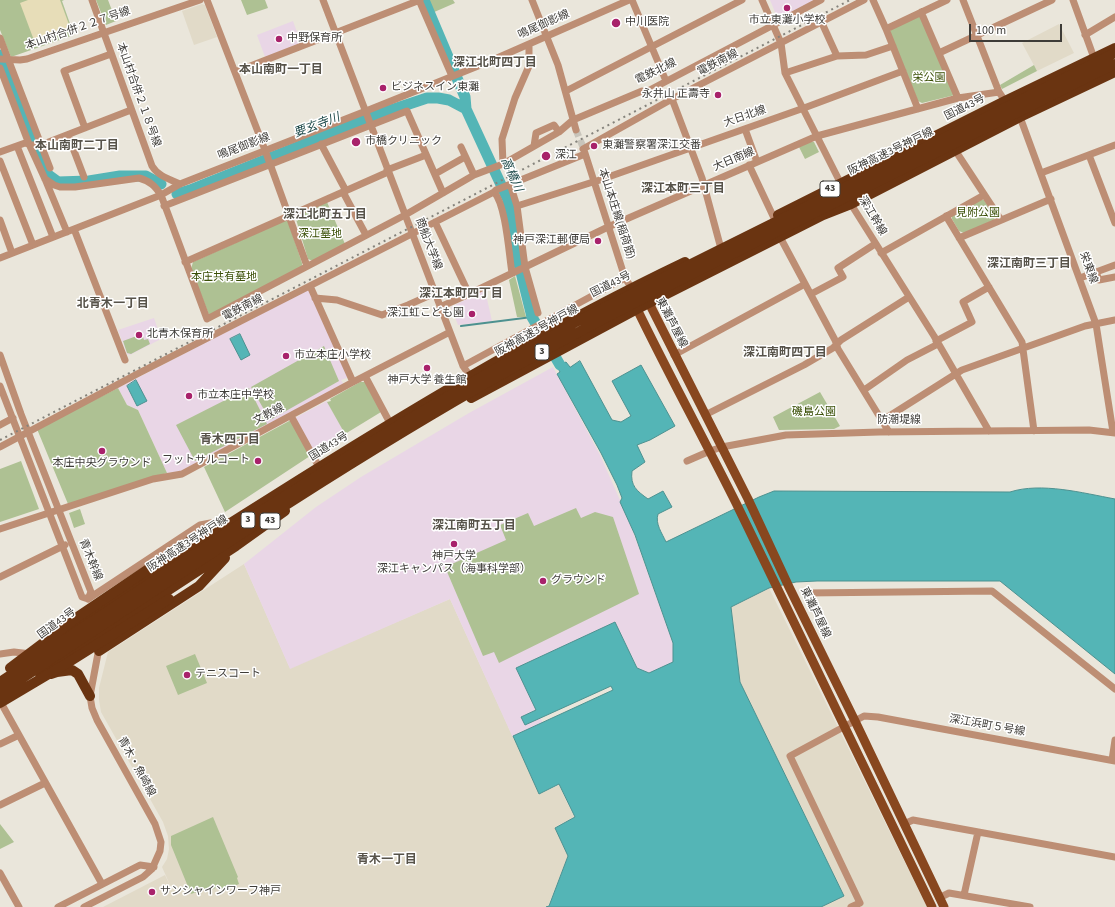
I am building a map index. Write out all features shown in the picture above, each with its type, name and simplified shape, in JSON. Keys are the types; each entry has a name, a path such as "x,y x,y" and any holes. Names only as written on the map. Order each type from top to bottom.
{"highway":[{"name":"国道43号","path":"0,676 241,516 390,423 536,338 631,287 720,245 1004,101 1115,48"},
{"name":"阪神高速3号神戸線","path":"0,682 228,532 339,462 402,423 569,326 1115,53"},
{"name":"阪神高速3号神戸線","path":"0,693 343,468 505,372 581,330 673,283 1115,64"},
{"name":"43","path":"0,701 236,546 300,500 352,466 478,394 637,309 823,215 851,204 924,168 935,160 1020,117 1115,72"},
{"path":"0,676 45,643 78,616 178,549 221,521 241,516"},
{"path":"0,701 69,662 169,599 236,546"},
{"path":"99,651 199,586 236,546"},
{"path":"19,688 57,672 72,670 78,674 90,696"}],"main road":[{"name":"東灘芦屋線","path":"631,287 649,303 674,356 722,447 944,907"},
{"name":"東灘芦屋線","path":"631,287 637,309 662,361 737,505 932,907"}],"street":[{"name":"本山村合併２１８号線","path":"92,0 152,166 155,171 163,177 180,184"},
{"name":"本山村合併２２７号線","path":"5,59 27,59 200,0"},
{"path":"206,0 268,158 307,266"},
{"path":"323,0 367,113"},
{"path":"234,72 419,0 455,75"},
{"path":"532,0 566,91 576,130"},
{"name":"鳴尾御影線","path":"164,206 367,113 629,0"},
{"path":"632,0 666,81"},
{"path":"566,91 742,0"},
{"name":"深江幹線","path":"762,0 781,43 785,73 804,108 851,204 956,374 989,431"},
{"name":"電鉄北線","path":"478,173 502,164 559,132 573,120 644,92 821,0"},
{"name":"電鉄南線","path":"0,447 28,431 495,191 584,150 672,99 864,0"},
{"path":"873,0 886,28 918,109"},
{"path":"886,28 947,0"},
{"path":"963,0 999,92 1004,101"},
{"path":"939,53 1052,0"},
{"path":"1073,0 1094,58"},
{"path":"921,12 958,98"},
{"path":"1085,35 1115,17"},
{"path":"821,21 837,56"},
{"path":"0,38 5,59 50,168"},
{"path":"502,164 502,139 515,98 530,66 529,44"},
{"path":"785,73 837,56 866,55 893,46"},
{"path":"85,128 64,71 112,54"},
{"path":"0,68 67,232"},
{"name":"大日北線","path":"517,206 691,149 903,71"},
{"name":"大日南線","path":"440,307 608,227 817,136 958,98 999,92"},
{"path":"672,99 704,184 720,245"},
{"path":"0,152 26,143 40,145 131,110"},
{"name":"鳴尾御影線","path":"0,258 161,195 180,184 321,144 371,123 407,111 426,155"},
{"name":"商船大学線","path":"367,113 463,366 470,376 478,394"},
{"name":"栄東線","path":"1020,117 1096,324 1114,432"},
{"path":"745,129 757,162"},
{"path":"68,135 84,177"},
{"path":"321,144 366,235"},
{"path":"1041,173 1115,145"},
{"path":"17,146 52,237"},
{"path":"45,179 60,187 75,187 139,178 152,184 161,195 207,319 405,215 478,173 465,157 461,148"},
{"name":"本山本庄線(稲荷筋)","path":"584,150 625,278 631,287"},
{"path":"955,150 1000,220"},
{"path":"185,262 426,155 443,193"},
{"path":"1089,155 1115,223"},
{"path":"434,174 465,157"},
{"path":"0,161 32,245"},
{"path":"749,165 774,218"},
{"path":"508,185 517,206 524,268 538,313"},
{"path":"495,191 503,212 513,273"},
{"path":"881,253 984,195"},
{"path":"959,238 1051,200"},
{"path":"946,216 1022,342 1034,431"},
{"path":"0,220 12,253"},
{"path":"435,222 469,294"},
{"path":"74,229 125,360"},
{"path":"780,237 837,344 838,350 883,420 889,432"},
{"path":"810,294 842,277 838,268 875,244"},
{"path":"1080,278 1115,265"},
{"path":"1096,272 1099,280 1115,277"},
{"path":"463,366 625,278"},
{"path":"674,356 805,284"},
{"path":"310,286 353,382"},
{"path":"864,390 907,360 972,322 963,302 989,287"},
{"path":"315,298 337,300 382,315 435,293"},
{"path":"705,415 804,365 909,297"},
{"path":"883,420 971,366 1085,326 1115,320"},
{"path":"543,322 548,332"},
{"name":"文教線","path":"0,529 154,479 182,474 353,382 450,332"},
{"name":"青木幹線","path":"0,355 58,510 91,592 88,600 82,597 0,386"},
{"path":"365,376 390,423"},
{"path":"291,416 319,467"},
{"path":"0,425 13,418"},
{"name":"防潮堤線","path":"687,461 722,447 786,435 889,432 1089,430 1114,432"},
{"path":"88,600 200,525 221,521"},
{"path":"0,577 71,542"},
{"path":"805,593 992,590 1115,689"},
{"name":"青木・魚崎線","path":"88,600 99,636 99,651 90,696 92,708 97,720 152,817 159,834 161,842 160,851 154,867"},
{"path":"0,654 14,652 35,654"},
{"path":"0,701 102,884"},
{"name":"深江浜町５号線","path":"851,907 860,903 790,756 864,716 878,717 1114,760"},
{"path":"0,744 19,735"},
{"path":"1114,760 1115,740"},
{"path":"0,796 2,804 45,784"},
{"path":"904,824 913,820 1115,857"},
{"path":"964,895 978,832"},
{"path":"58,907 140,865 154,867"},
{"path":"84,907 143,877 154,867"},
{"path":"0,873 19,907"},
{"path":"939,898 949,892 1030,907"}],"shaded area":[{"name":"市立東灘小学校","path":"770,0 816,0 781,18 777,17"},
{"path":"202,4 205,5 217,37 194,45 182,11"},
{"name":"中野保育所","path":"293,21 301,43 265,57 257,35"},
{"path":"1059,24 1074,53 1037,71 1022,43"},
{"path":"309,289 349,377 341,380 344,385 181,471 167,473 138,410 127,405 118,388"},
{"name":"深江虹こども園","path":"485,290 492,321 458,325 451,307"},
{"name":"北青木保育所","path":"154,318 161,339 130,355 127,354 118,330"},
{"name":"神戸大学 深江キャンパス（海事科学部）","path":"553,367 600,455 628,518 673,643 674,663 650,674 638,669 615,624 517,669 543,723 513,738 450,599 290,669 244,564 316,507 361,477 469,413"},
{"path":"327,401 345,434 314,453 295,418"},
{"path":"244,564 290,668 450,599 539,794 559,785 574,817 555,827 568,856 548,906 103,907 165,875 175,896 162,867 167,859 169,849 168,836 163,822 101,712 99,688 108,652"},
{"path":"769,588 927,907 821,907 844,896 740,682 731,607"}],"green space":[{"path":"0,0 64,0 62,1 74,35 11,57 0,30"},
{"path":"96,0 108,0 116,21 106,25"},
{"path":"241,0 265,0 268,8 247,15"},
{"path":"428,0 453,0 455,3 432,13 427,2"},
{"name":"栄公園","path":"920,15 955,95 922,103 918,101 890,32 891,28"},
{"path":"1034,65 1037,71 1002,89 1000,85"},
{"path":"810,142 814,142 819,152 805,159 799,147"},
{"name":"見附公園","path":"981,200 984,200 995,217 994,220 964,233 959,231 952,219 952,215"},
{"name":"深江墓地","path":"327,202 345,244 313,261 308,259 295,216"},
{"name":"本庄共有墓地","path":"284,221 288,221 302,267 209,315 191,269 193,262"},
{"path":"515,276 526,317 517,317 509,280"},
{"path":"142,334 144,340 148,339 150,344 131,354 127,353 123,341"},
{"path":"324,346 339,381 270,420 251,387"},
{"path":"360,382 366,382 381,412 345,434 327,402 331,401 330,399"},
{"name":"本庄中央グラウンド","path":"118,388 127,405 138,410 167,473 68,504 37,429"},
{"path":"249,388 267,424 195,461 176,425"},
{"name":"磯島公園","path":"820,392 840,426 834,429 779,430 773,417"},
{"name":"フットサルコート","path":"291,420 310,456 225,512 204,467"},
{"path":"21,461 39,509 0,522 0,469"},
{"name":"グラウンド","path":"576,508 581,518 595,512 613,517 639,594 499,663 494,652 483,656 445,567 506,540 500,525 528,513 534,526"},
{"path":"80,509 85,524 74,528 69,513"},
{"name":"テニスコート","path":"195,654 207,683 178,695 166,666"},
{"path":"213,817 238,877 239,884 222,891 220,886 207,892 205,889 191,894 171,845 171,836"},
{"path":"0,824 14,842 0,849"}],"sand":[{"path":"28,0 60,0 71,30 35,43 20,3"}],"water":[{"path":"240,334 250,355 241,360 230,339"},
{"path":"580,361 612,420 621,422 631,416 612,381 641,365 675,426 650,440 637,445 645,462 632,471 632,481 635,488 648,499 663,491 672,507 658,514 657,518 659,528 666,542 774,491 1010,492 1022,489 1048,488 1115,499 1115,674 1000,581 817,581 796,582 769,588 731,607 740,682 844,896 821,907 546,907 549,906 568,856 555,828 575,817 559,784 539,794 513,736 613,690 611,686 525,725 521,717 536,710 516,668 615,622 637,668 649,673 673,662 673,643 635,535 620,502 622,498 617,485 557,374 560,372 557,366 566,362 570,367"},
{"path":"136,380 147,401 137,406 127,386"}],"waterway":[{"name":"高橋川","path":"424,0 465,97 466,109 508,200 516,252 532,317 560,365"},
{"name":"要玄寺川","path":"0,55 47,174 58,182 89,181 120,176 146,176 161,184"},
{"name":"要玄寺川","path":"177,194 382,113 427,98 449,100 466,109"},
{"path":"461,326 532,317"}],"tunnel":[{"path":"576,130 583,147"}],"railway":[{"path":"0,440 850,0"}],"place":[{"name":"市立東灘小学校","path":"787,8"},
{"name":"中川医院","path":"616,23"},
{"name":"中野保育所","path":"279,39"},
{"name":"ビジネスイン東灘","path":"383,88"},
{"name":"永井山 正壽寺","path":"718,95"},
{"name":"市橋クリニック","path":"356,142"},
{"name":"東灘警察署深江交番","path":"594,146"},
{"name":"深江","path":"546,156"},
{"name":"神戸深江郵便局","path":"598,241"},
{"name":"深江虹こども園","path":"472,314"},
{"name":"北青木保育所","path":"139,335"},
{"name":"市立本庄小学校","path":"286,356"},
{"name":"神戸大学 養生館","path":"427,368"},
{"name":"市立本庄中学校","path":"189,396"},
{"name":"本庄中央グラウンド","path":"102,451"},
{"name":"フットサルコート","path":"258,461"},
{"name":"神戸大学 深江キャンパス（海事科学部）","path":"454,544"},
{"name":"グラウンド","path":"543,581"},
{"name":"テニスコート","path":"187,675"},
{"name":"サンシャインワーフ神戸","path":"152,892"}],"district":[{"name":"深江北町四丁目","path":"495,63"},
{"name":"本山南町一丁目","path":"281,70"},
{"name":"本山南町二丁目","path":"77,146"},
{"name":"深江本町三丁目","path":"683,189"},
{"name":"深江北町五丁目","path":"325,215"},
{"name":"深江南町三丁目","path":"1029,264"},
{"name":"深江本町四丁目","path":"461,294"},
{"name":"北青木一丁目","path":"113,304"},
{"name":"深江南町四丁目","path":"785,353"},
{"name":"青木四丁目","path":"230,440"},
{"name":"深江南町五丁目","path":"474,526"},
{"name":"青木一丁目","path":"387,860"}]}
